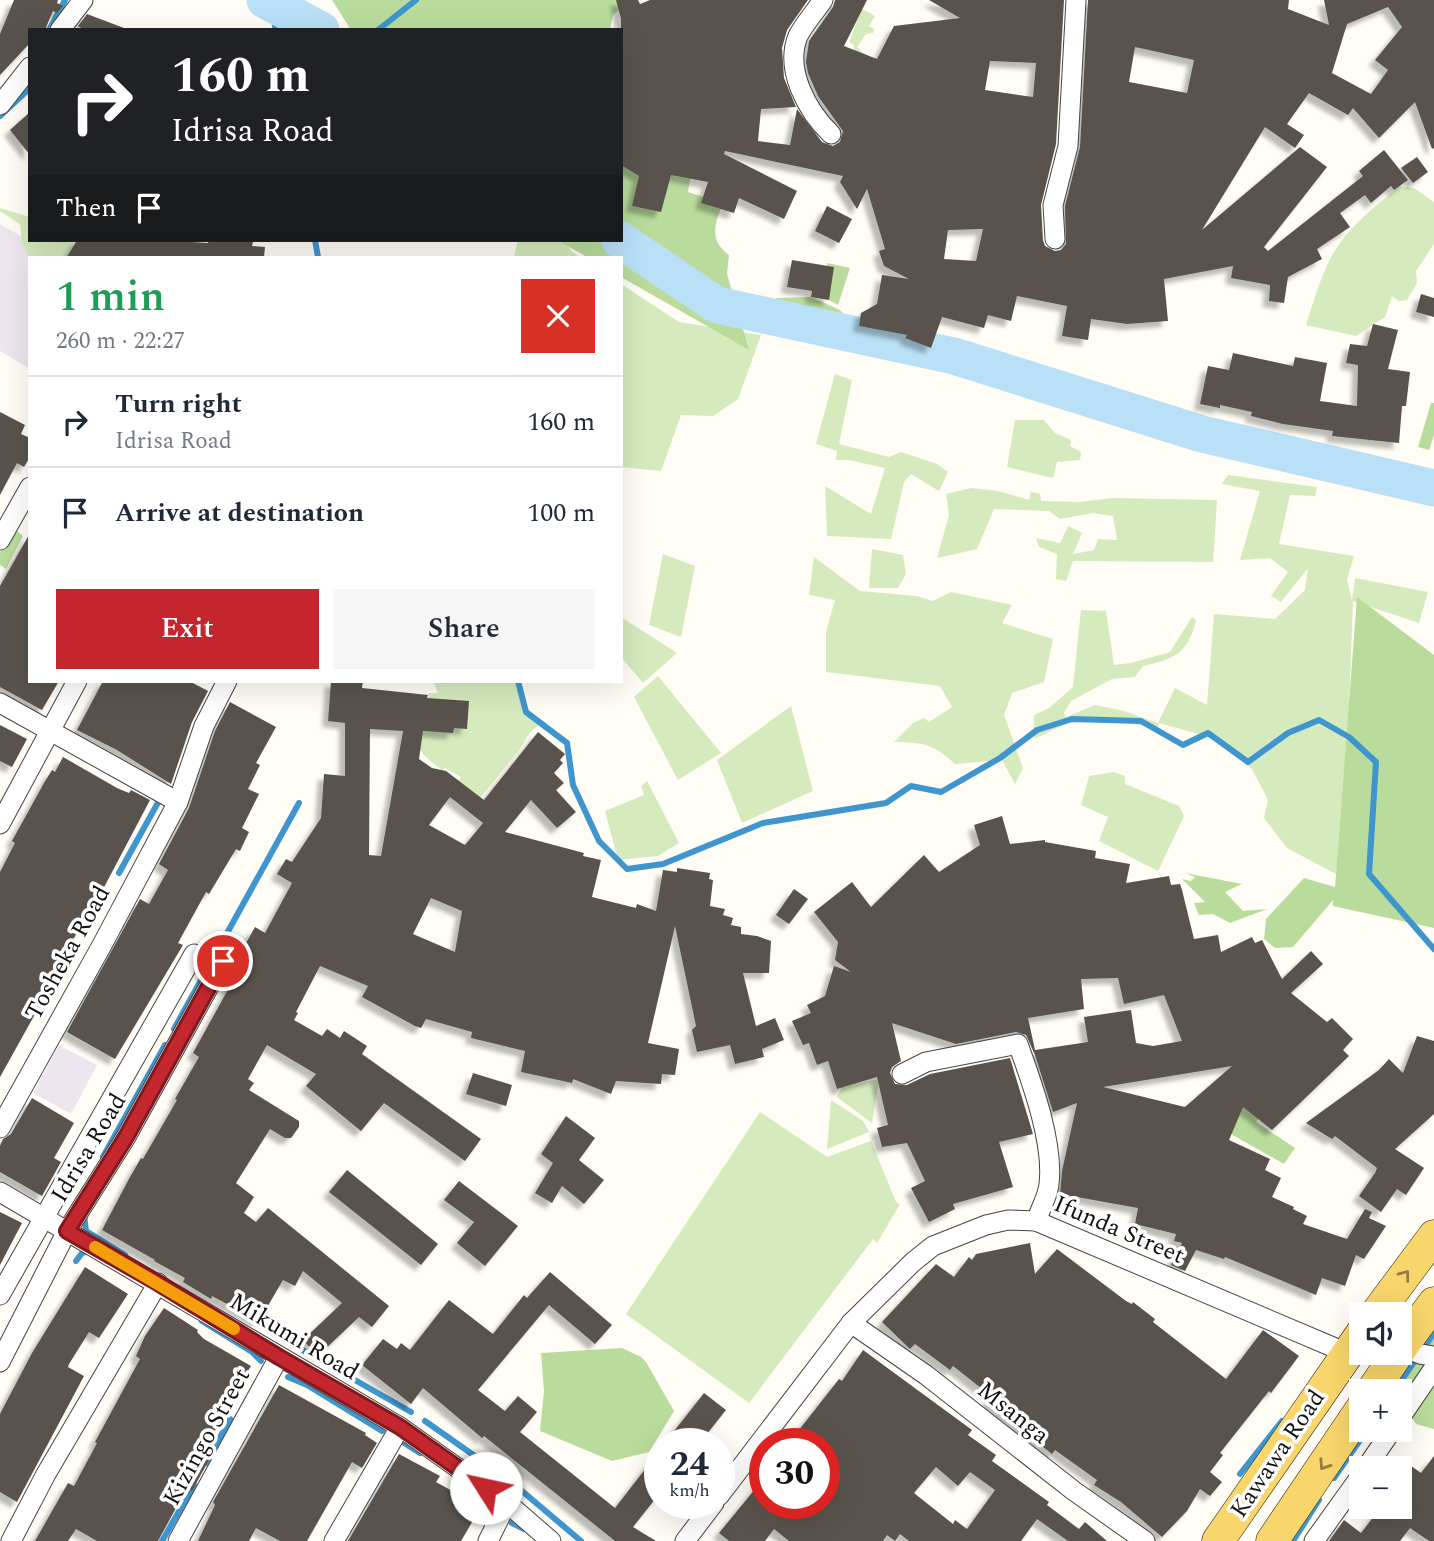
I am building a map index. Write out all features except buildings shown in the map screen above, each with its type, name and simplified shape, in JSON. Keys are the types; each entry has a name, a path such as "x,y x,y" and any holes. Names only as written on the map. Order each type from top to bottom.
{"main road":[{"path":"1385,1302 1434,1236"},
{"path":"1412,1333 1434,1303"},
{"name":"Kawawa Road","path":"1218,1541 1349,1350"},
{"name":"Kawawa Road","path":"1272,1541 1349,1427"}],"street":[{"path":"62,28 83,0"},
{"path":"823,0 798,36 794,66 806,103 819,123 831,134"},
{"path":"1055,239 1053,205 1068,146 1076,0"},
{"path":"0,104 28,69"},
{"path":"0,540 28,491"},
{"path":"0,824 76,683"},
{"name":"Tosheka Road","path":"0,1128 178,802 204,726 226,683"},
{"path":"0,704 178,802"},
{"path":"0,1295 194,954"},
{"name":"Idrisa Road","path":"0,1362 67,1231 126,1137 223,961"},
{"path":"152,1030 176,1045"},
{"path":"902,1074 926,1062 1018,1044 1040,1113 1047,1146 1049,1185 1036,1221"},
{"name":"Mikumi Road","path":"0,1192 400,1427 507,1503 551,1541"},
{"name":"Ifunda Street","path":"735,1475 851,1322 933,1246 986,1225 1007,1220 1036,1221 1349,1341"},
{"path":"10,1541 46,1474 158,1283"},
{"name":"Msanga","path":"851,1322 926,1376 1063,1483 1145,1541"},
{"path":"1412,1352 1434,1356"},
{"name":"Kizingo Street","path":"178,1541 279,1357"},
{"path":"1412,1400 1434,1368"},
{"path":"334,1541 400,1427"},
{"path":"1314,1541 1349,1492"},
{"path":"488,1541 507,1503"},
{"path":"685,1541 702,1519"}],"shaded area":[{"path":"0,224 55,256 28,256 28,368 0,351"},
{"path":"59,1045 97,1065 71,1114 33,1093"}],"green space":[{"path":"332,0 630,0 613,15 610,28 350,28"},
{"path":"862,9 875,16 869,26 874,29 873,33 866,34 857,47 865,55 852,62 854,45 849,42"},
{"path":"623,152 691,173 688,192 723,203 716,224 716,237 722,249 729,255 727,274 749,350 623,278 623,256 585,256 561,242 623,242"},
{"path":"1399,186 1414,188 1434,202 1434,244 1416,271 1417,283 1407,300 1399,301 1392,296 1385,317 1356,336 1306,325 1324,272 1340,243 1360,220"},
{"path":"0,208 28,216 28,242 74,242 73,256 29,256 22,243 20,224 0,211"},
{"path":"518,242 565,242 578,256 514,256"},
{"path":"827,263 850,268 838,305 829,300"},
{"path":"623,285 679,322 761,335 738,399 713,416 681,415 661,471 623,467"},
{"path":"811,297 840,310 861,333 840,336 786,320 776,298"},
{"path":"835,374 852,380 839,444 889,457 901,452 937,464 948,472 939,491 911,474 904,482 891,539 827,536 825,486 871,514 885,468 836,460 837,451 816,444"},
{"path":"1431,403 1434,403 1434,435 1429,450 1418,447"},
{"path":"1015,420 1044,420 1055,433 1071,440 1070,446 1081,452 1080,460 1057,462 1053,478 1007,467"},
{"path":"1228,475 1317,487 1315,496 1290,495 1279,544 1354,556 1347,580 1352,600 1355,578 1428,592 1419,623 1353,601 1349,707 1336,874 1287,848 1264,818 1268,800 1252,769 1216,739 1159,723 1157,730 1124,721 1077,719 1034,739 1034,715 1049,708 1073,687 1081,610 1106,611 1114,665 1170,652 1192,617 1196,620 1189,641 1178,653 1163,661 1143,666 1135,677 1112,679 1071,701 1064,713 1066,717 1095,705 1124,711 1158,723 1175,688 1207,705 1214,614 1275,619 1305,590 1308,568 1281,602 1271,596 1288,572 1270,558 1240,560 1260,491 1222,484"},
{"path":"971,488 998,491 1029,500 1031,492 1040,494 1041,501 1079,502 1113,498 1217,500 1213,562 1073,561 1066,581 1056,579 1057,554 1039,547 1036,538 1060,543 1068,526 1082,533 1073,554 1094,550 1098,539 1117,540 1113,516 1093,513 1060,519 1049,511 994,509 977,549 937,558 949,515 946,494"},
{"path":"10,525 23,536 6,569 0,565 0,553"},
{"path":"872,549 903,555 906,574 898,588 869,588"},
{"path":"663,554 695,566 681,637 649,625"},
{"path":"814,557 860,591 916,596 933,601 951,592 1012,605 1002,623 1053,639 1044,682 1012,693 1004,715 1023,768 1015,784 1002,760 955,764 928,746 894,742 913,723 924,718 929,722 952,707 940,686 826,672 826,632 835,600 809,595"},
{"path":"1357,597 1434,655 1434,928 1333,906 1333,900 1293,947 1275,948 1264,939 1266,919 1304,878 1335,887"},
{"path":"623,618 677,653 643,683 623,659"},
{"path":"658,676 721,753 678,780 634,697"},
{"path":"434,683 518,683 525,711 537,722 538,726 531,731 520,749 472,808 448,798 461,777 445,768 442,770 432,762 419,749 411,732 424,732 429,693 438,693"},
{"path":"791,706 813,791 742,823 717,760"},
{"path":"1113,772 1125,776 1125,784 1179,806 1184,816 1158,871 1099,841 1108,817 1081,805 1089,776"},
{"path":"647,781 679,843 658,856 618,860 605,811 644,795 641,786"},
{"path":"1185,873 1242,884 1225,892 1243,911 1267,909 1230,923 1213,914 1199,915 1194,903 1205,902 1182,879 1191,881 1195,877"},
{"path":"879,1079 872,1123 837,1097 842,1087"},
{"path":"1274,1097 1256,1122 1295,1148 1284,1164 1229,1133 1194,1105"},
{"path":"831,1100 863,1121 869,1132 827,1149"},
{"path":"760,1112 827,1157 871,1141 896,1202 900,1204 877,1243 873,1239 749,1403 626,1314"},
{"path":"1434,1319 1434,1374 1430,1382 1434,1389 1434,1429 1416,1424 1412,1418 1412,1379 1398,1379 1407,1365 1412,1365 1412,1356"},
{"path":"622,1348 646,1362 674,1411 664,1428 644,1428 644,1453 612,1461 540,1431 544,1391 541,1353"}],"waterway":[{"path":"50,28 65,0"},
{"path":"265,0 317,28"},
{"path":"381,28 416,0"},
{"path":"270,3 276,28"},
{"path":"0,116 28,90"},
{"path":"315,242 318,256"},
{"path":"623,242 717,305 954,356 1202,434 1434,488"},
{"path":"519,683 526,712 567,743 573,785 599,841 627,869 663,864 763,823 886,803 911,786 941,792 1000,758 1037,730 1072,719 1141,721 1183,745 1208,733 1248,762 1288,733 1319,720 1349,737 1376,762 1369,874 1434,949"},
{"path":"119,873 160,799 157,797"},
{"path":"174,1029 299,803"},
{"path":"103,1157 165,1045"},
{"path":"84,1214 86,1231 125,1255"},
{"path":"76,1261 82,1253 89,1251"},
{"path":"202,1321 252,1352 261,1361"},
{"path":"269,1331 411,1412"},
{"path":"1402,1379 1434,1333"},
{"path":"288,1377 307,1385 382,1431"},
{"path":"206,1463 230,1419"},
{"path":"425,1421 509,1480 581,1541"},
{"path":"1240,1474 1282,1421"},
{"path":"401,1441 420,1453"},
{"path":"1334,1478 1359,1442"},
{"path":"162,1541 194,1485"},
{"path":"1293,1541 1319,1500"},
{"path":"512,1523 524,1529"}],"slow traffic":[{"path":"95,1247 234,1329"}],"route":[{"path":"223,961 126,1137 67,1231 400,1427 486,1488"}]}
